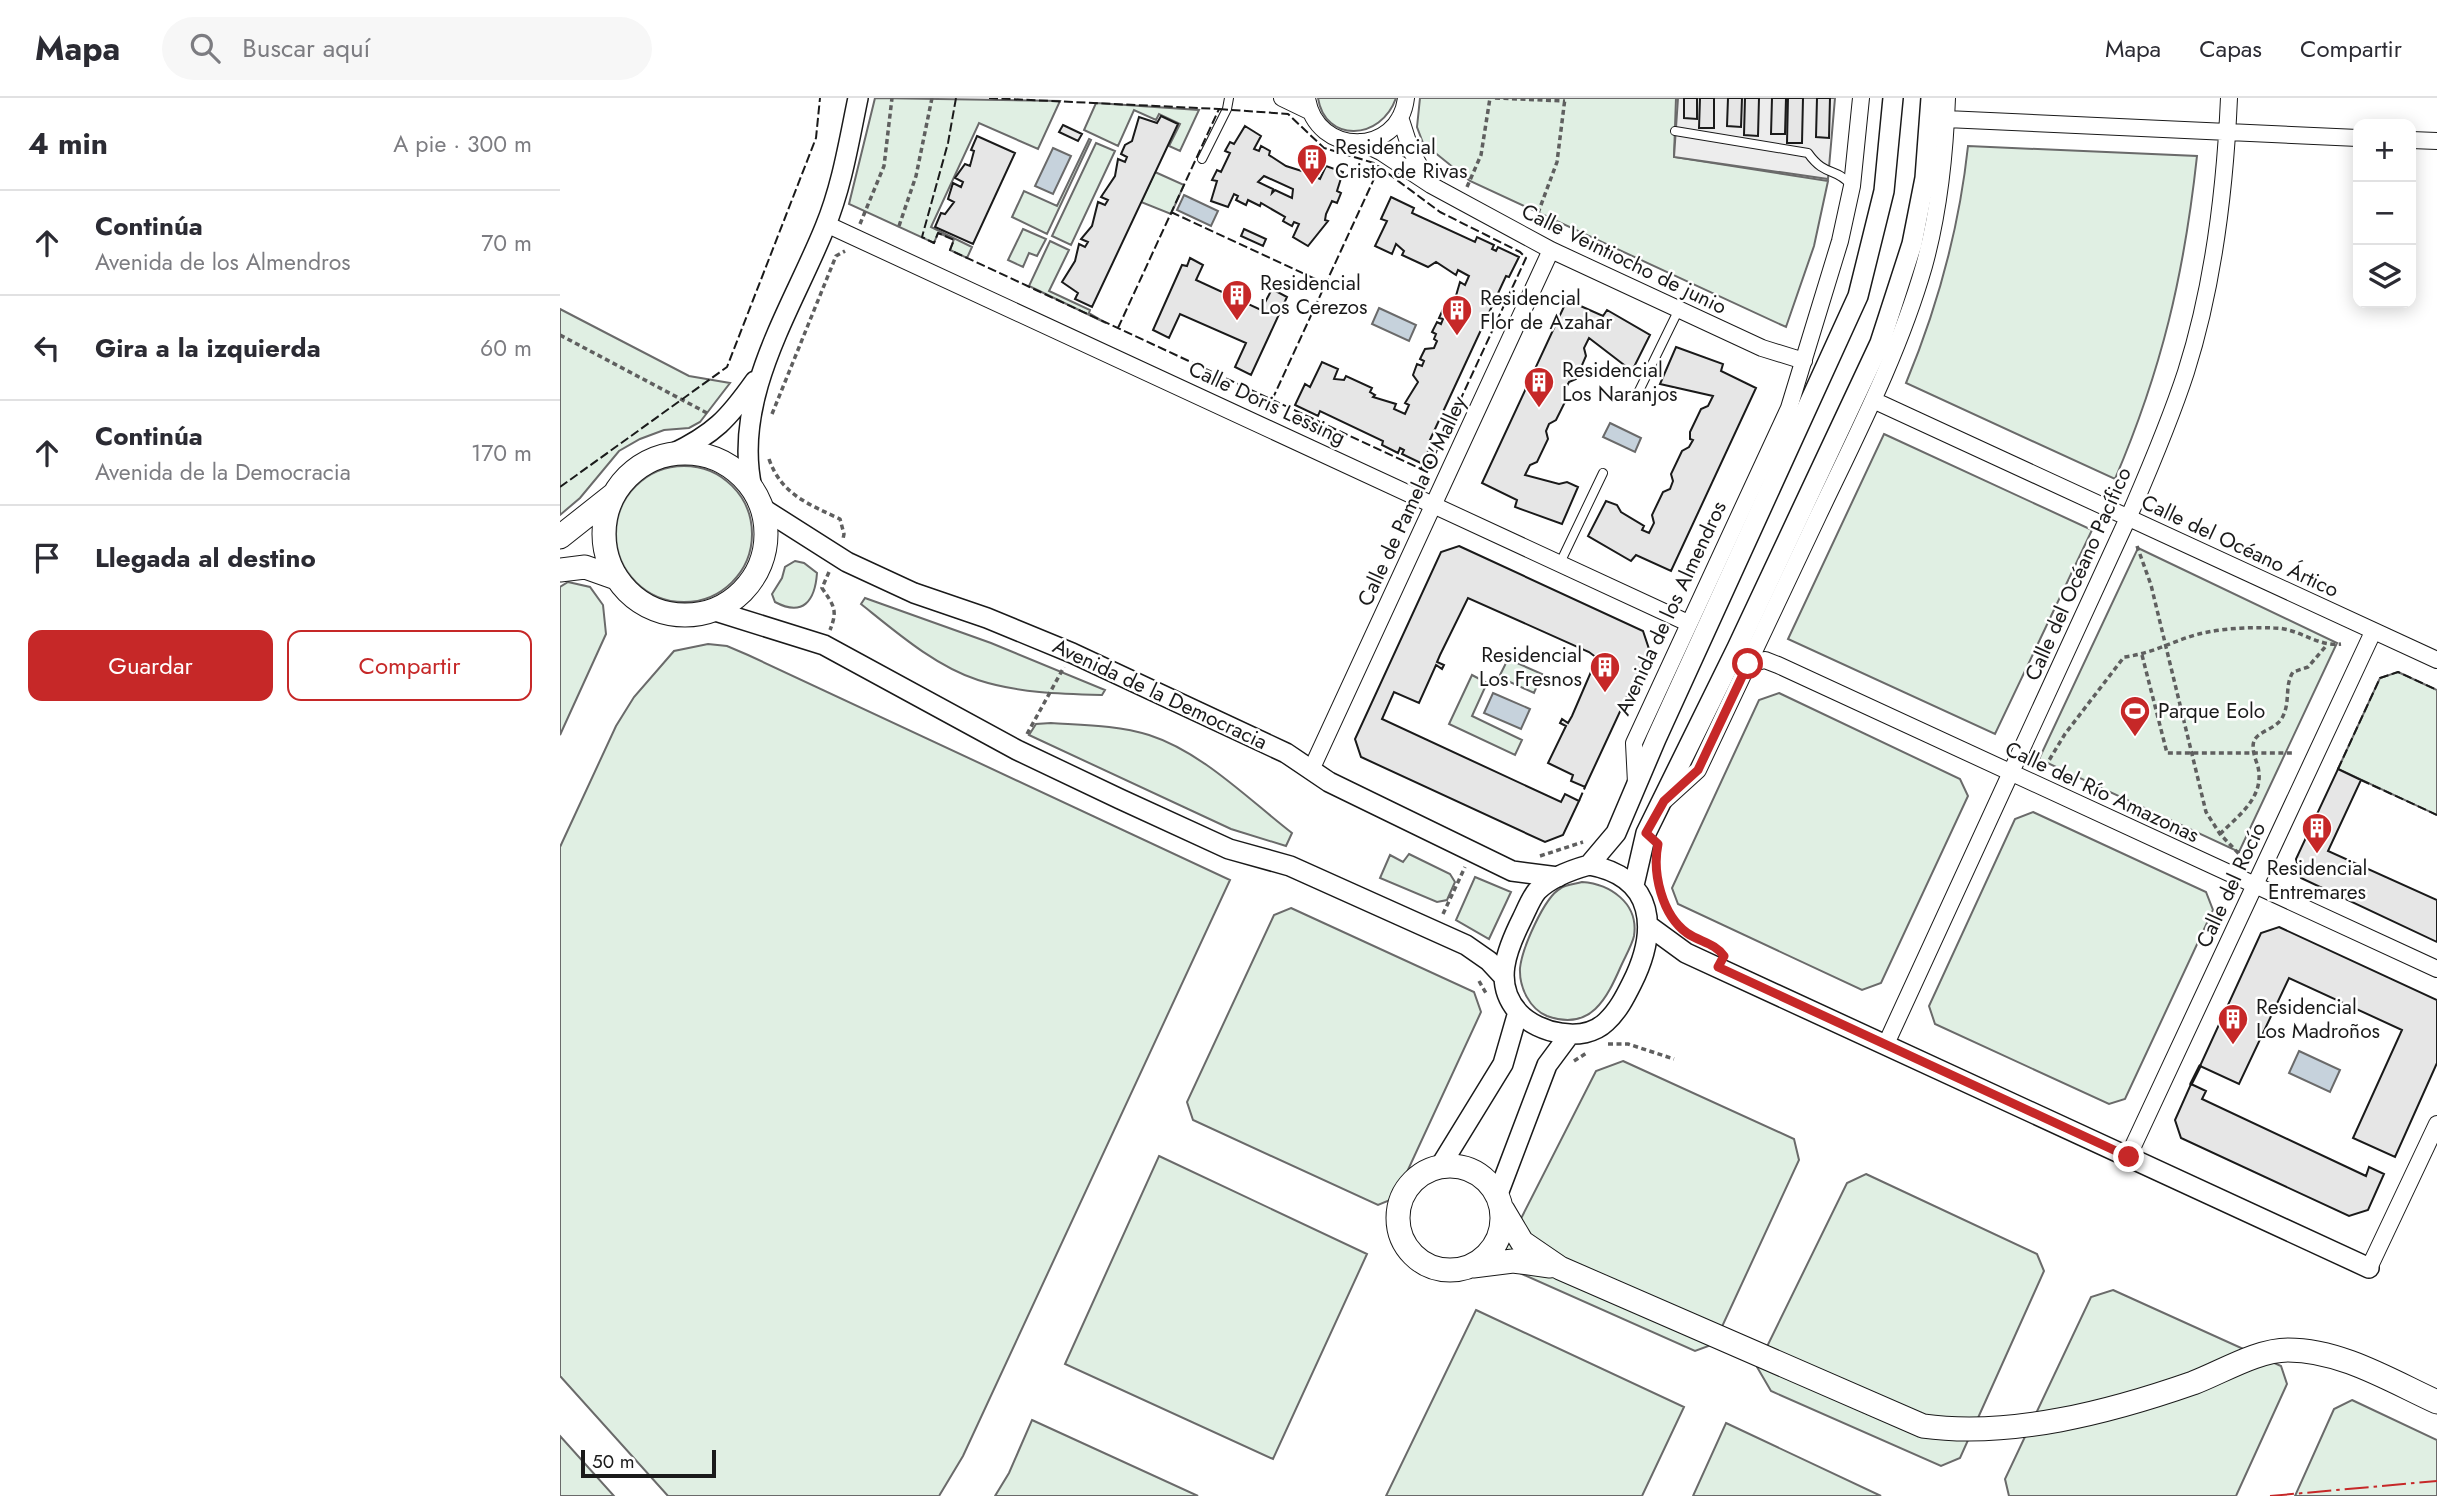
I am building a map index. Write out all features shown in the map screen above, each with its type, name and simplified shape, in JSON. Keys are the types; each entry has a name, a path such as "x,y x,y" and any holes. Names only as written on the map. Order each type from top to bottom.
{"main road":[{"path":"560,537 615,493 639,468 672,454 695,454 718,460 737,472 757,498 766,533 763,557 752,580 735,598 712,610 688,615 663,614 640,602 617,579 607,558 604,536 606,514 615,493"},
{"path":"560,569 585,567 617,579"},
{"path":"1560,1268 1513,1261 1452,1270 1434,1268 1418,1260 1406,1247 1399,1231 1397,1213 1410,1184 1423,1172 1441,1165 1458,1165 1474,1170 1488,1180 1521,1242 1560,1268 1903,1419 1962,1431 2073,1416 2163,1392 2260,1356 2287,1350 2346,1360 2437,1402"},
{"path":"1470,1267 1485,1257 1497,1243 1502,1227 1500,1202"}],"street":[{"path":"757,498 746,461 747,424 764,368 826,224 846,156 858,98"},
{"path":"1282,98 1308,104"},
{"path":"1360,142 1383,135 1400,117 1406,98"},
{"name":"Avenida de los Almendros","path":"1636,787 1634,743 1789,408 1821,312 1852,186 1861,98"},
{"name":"Avenida de los Almendros","path":"1589,865 1616,833 1858,296 1884,191 1893,98"},
{"path":"1634,886 1646,833 1664,801 1880,343 1912,244 1925,178 1931,98"},
{"path":"1664,801 1698,770 1873,400 1906,320 1924,265 1939,192 1947,98"},
{"name":"Calle del Océano Pacífico","path":"1886,1044 2129,517 2169,421 2199,324 2215,245 2229,98"},
{"name":"Calle Veintiocho de junio","path":"1308,104 1329,135 1344,141 1360,142 1381,152 1431,185 1551,250 1762,348 1804,361"},
{"path":"1400,117 1411,152 1431,185"},
{"path":"1946,119 2353,138"},
{"path":"2416,140 2437,141"},
{"path":"1918,213 1939,192"},
{"name":"Calle Doris Lessing","path":"826,224 855,235 1688,623"},
{"name":"Calle de Pamela O'Malley","path":"1311,770 1551,250"},
{"path":"1896,293 1906,320"},
{"path":"672,454 703,440 719,427 764,368"},
{"name":"Calle del Océano Ártico","path":"1873,400 2437,660"},
{"path":"1768,452 1773,484"},
{"path":"1801,512 1829,492"},
{"name":"Avenida de la Democracia","path":"757,498 836,556 915,593 987,618 1072,653 1286,752 1329,782 1512,871 1558,877"},
{"path":"712,610 824,645 1017,750 1229,849 1290,866 1466,946 1489,961 1502,975 1518,1012 1539,1028 1570,1034 1587,1032 1605,1024 1623,1002 1644,959 1650,926 1641,897 1634,886 1614,872 1589,865 1568,870 1537,891 1509,945 1502,975"},
{"name":"Calle del Rocío","path":"2129,1157 2373,632"},
{"name":"Calle del Río Amazonas","path":"1748,664 1765,660 1778,665 2437,969"},
{"path":"1650,926 1686,953 2369,1268 2437,1124"},
{"path":"1441,1165 1503,1064 1518,1012"},
{"path":"1500,1202 1547,1065 1570,1034"}],"lane":[{"path":"1202,159 1227,109 1228,98"},
{"path":"1675,131 1808,153 1820,169 1844,177 1852,186"},
{"path":"1637,395 1679,309"},
{"path":"1560,563 1603,473"}],"path":[{"path":"769,421 836,256 848,250 884,166 892,98"},
{"path":"899,226 915,176 932,98"},
{"path":"1466,188 1481,155 1490,98"},
{"path":"1495,98 1565,99 1557,162 1535,221"},
{"path":"560,335 715,417"},
{"path":"765,449 775,477 790,494 840,519 845,534 822,588 835,605 836,613 824,645"},
{"path":"2137,545 2166,648 2206,812 2220,834 2241,856"},
{"path":"2045,767 2072,724 2124,657 2166,648 2207,632 2275,627 2297,632 2326,646 2341,644"},
{"path":"2220,834 2256,795 2259,774 2254,754 2255,738 2281,720 2290,698 2288,680 2292,672 2308,667 2326,646"},
{"path":"1017,750 1072,653"},
{"path":"2142,655 2167,753 2293,753"},
{"path":"1656,868 1665,900 1681,927"}],"green space":[{"path":"875,98 1060,101 1038,149 979,123 931,227 972,247 967,258 950,250 954,239 938,233 934,243 849,204"},
{"path":"1318,98 1396,98 1389,112 1378,122 1367,129 1354,131 1331,123 1323,113"},
{"path":"1420,98 1676,98 1674,157 1828,181 1814,246 1786,327 1470,181 1423,143 1417,127"},
{"path":"1096,103 1199,110 1180,151 1169,146 1180,124 1159,114 1156,120 1134,110 1118,146 1084,130"},
{"path":"1089,139 1091,140 1047,234 1012,217 1024,191 1057,206"},
{"path":"1096,143 1115,151 1071,245 1052,236"},
{"path":"1968,146 2197,156 2192,200 2169,321 2146,399 2115,479 1906,383 1946,267 1959,208"},
{"path":"1155,172 1184,185 1171,214 1141,202"},
{"path":"1023,229 1046,239 1037,256 1029,253 1023,267 1008,260"},
{"path":"1050,241 1069,250 1049,291 1090,310 1089,313 1106,323 1029,286"},
{"path":"560,309 689,376 730,383 700,422 689,428 664,430 619,451 580,498 560,515"},
{"path":"1884,434 2092,530 1995,734 1788,639"},
{"path":"684,466 710,471 732,486 747,508 752,534 747,560 732,582 710,597 684,602 658,597 636,582 621,560 616,534 621,508 636,486 658,471"},
{"path":"2138,548 2337,643 2239,852 2039,759"},
{"path":"795,561 804,563 817,573 814,591 806,604 793,608 775,602 772,594 785,567"},
{"path":"568,582 590,587 603,605 606,634 560,735 560,587"},
{"path":"865,598 991,643 1105,690 1102,695 1024,690 962,674 916,647 888,626 861,604"},
{"path":"708,644 727,646 748,655 1230,880 963,1456 939,1496 668,1496 560,1376 560,847 616,726 634,697 674,651"},
{"path":"1508,659 1542,674 1534,693 1499,677"},
{"path":"2398,672 2437,690 2437,815 2338,769 2380,678"},
{"path":"1472,675 1487,683 1472,716 1522,740 1515,755 1449,724"},
{"path":"1779,693 1960,779 1968,796 1881,983 1862,990 1678,904 1672,888 1759,700"},
{"path":"1036,724 1125,729 1169,743 1224,778 1292,833 1286,846 1231,829 1029,735"},
{"path":"2033,812 2206,892 2213,910 2125,1099 2109,1104 1935,1024 1929,1006 2015,819"},
{"path":"1409,854 1450,874 1455,882 1447,900 1437,902 1380,878 1390,855 1403,862"},
{"path":"1475,877 1511,892 1489,939 1456,920"},
{"path":"1582,882 1603,887 1620,897 1632,914 1634,936 1616,978 1603,1000 1586,1016 1562,1020 1547,1016 1535,1008 1521,983 1520,968 1529,937 1554,893 1563,887"},
{"path":"1291,908 1474,992 1481,1012 1395,1198 1378,1205 1193,1120 1187,1102 1274,915"},
{"path":"1623,1061 1794,1139 1799,1160 1714,1344 1695,1351 1513,1270 1505,1250 1596,1071"},
{"path":"1159,1156 1367,1254 1273,1459 1065,1364"},
{"path":"1866,1174 2037,1254 2044,1271 1960,1458 1941,1466 1771,1391 1757,1367 1847,1183"},
{"path":"2113,1290 2281,1366 2287,1384 2236,1496 2009,1496 2005,1479 2091,1297"},
{"path":"1476,1310 1684,1407 1642,1496 1386,1496"},
{"path":"2352,1400 2437,1440 2437,1496 2295,1496 2334,1409"},
{"path":"1032,1420 1198,1496 995,1496 1009,1473"},
{"path":"1726,1423 1881,1496 1693,1496"},
{"path":"560,1436 614,1496 560,1496"}],"shaded area":[{"path":"1678,98 1835,98 1828,179 1674,157"},
{"path":"1053,148 1071,156 1053,194 1035,186"},
{"path":"1184,195 1218,211 1211,226 1177,210"},
{"path":"1379,308 1416,325 1409,341 1372,324"},
{"path":"1610,423 1641,438 1635,452 1603,437"},
{"path":"1493,693 1530,709 1521,729 1484,713"},
{"path":"2299,1051 2340,1070 2330,1092 2289,1073"}],"building":[{"path":"1684,98 1697,98 1697,119 1684,118"},
{"path":"1700,98 1714,98 1714,128 1699,128"},
{"path":"1728,98 1742,98 1741,127 1727,126"},
{"path":"1745,98 1759,98 1758,136 1744,135"},
{"path":"1772,98 1786,98 1785,134 1771,134"},
{"path":"1788,98 1803,98 1802,143 1787,143"},
{"path":"1817,98 1830,98 1829,138 1816,137"},
{"path":"1161,116 1178,124 1092,307 1075,299 1078,293 1062,282 1075,261 1079,244 1085,247 1088,242 1081,239 1092,226 1098,202 1105,205 1108,200 1101,197 1115,176 1118,159 1125,162 1127,157 1121,154 1125,145 1132,141 1139,117 1157,123"},
{"path":"1063,125 1082,134 1078,141 1059,132"},
{"name":"Residencial Cristo de Rivas","path":"1245,126 1261,136 1254,149 1259,151 1261,146 1286,166 1305,172 1308,168 1317,172 1315,177 1320,179 1326,166 1343,172 1337,191 1341,193 1337,203 1332,201 1326,214 1325,220 1328,221 1308,246 1293,237 1299,224 1294,222 1292,226 1283,221 1285,217 1261,203 1260,206 1248,200 1246,205 1236,200 1238,196 1234,194 1228,207 1211,201 1217,181 1212,180 1217,170 1221,172 1230,153 1225,151 1230,142 1234,144","holes":["1264,176 1293,189 1292,198 1275,190 1272,193 1273,189 1258,182"]},
{"path":"977,136 1015,153 973,244 935,227 941,213 945,214 954,202 948,199 953,183 961,187 963,182 955,178 965,164 970,166 974,151 971,150"},
{"name":"Residencial Flor de Azahar","path":"1391,197 1414,208 1412,213 1475,242 1477,237 1494,245 1492,249 1496,251 1498,247 1519,257 1509,277 1506,276 1429,442 1432,443 1424,460 1431,463 1427,472 1421,469 1423,464 1402,454 1404,450 1400,448 1398,453 1382,445 1383,441 1320,411 1318,416 1295,405 1305,384 1310,387 1322,362 1338,369 1334,379 1344,380 1346,376 1372,388 1370,392 1375,395 1373,397 1396,404 1394,409 1405,414 1409,405 1405,403 1418,382 1413,375 1417,364 1422,366 1424,361 1420,359 1425,349 1434,348 1437,341 1434,339 1436,334 1432,332 1437,322 1441,324 1443,319 1439,318 1444,307 1453,306 1460,282 1465,285 1469,276 1458,270 1456,275 1436,262 1428,267 1402,255 1404,251 1396,244 1392,254 1375,246 1387,221 1381,219"},
{"path":"1244,229 1266,239 1263,246 1241,236"},
{"name":"Residencial Los Cerezos","path":"1190,258 1203,265 1196,280 1261,310 1272,289 1287,297 1251,375 1235,367 1246,343 1180,314 1169,338 1153,330 1182,265 1187,266"},
{"name":"Residencial Los Naranjos","path":"1567,300 1603,316 1607,310 1650,335 1632,371 1589,338 1584,348 1586,356 1576,379 1569,382 1565,390 1567,398 1556,420 1549,424 1546,431 1548,439 1537,462 1530,465 1525,475 1559,484 1567,482 1578,487 1562,524 1515,507 1517,500 1482,483"},
{"name":"Residencial Los Naranjos","path":"1676,347 1723,364 1721,371 1756,388 1671,571 1636,555 1631,561 1588,536 1606,501 1617,505 1621,512 1644,526 1642,530 1649,533 1654,523 1652,515 1663,492 1670,489 1673,481 1671,474 1682,451 1689,447 1693,440 1690,439 1690,432 1701,409 1708,406 1713,396 1660,384"},
{"name":"Residencial Los Fresnos","path":"1459,546 1643,631 1649,649 1585,787 1571,781 1573,775 1548,763 1566,726 1560,723 1562,719 1568,723 1572,716 1597,658 1589,652 1468,598 1437,662 1444,665 1442,669 1436,665 1419,703 1394,692 1382,719 1561,802 1565,794 1579,801 1563,835 1545,842 1361,757 1355,739 1441,552"},
{"name":"Residencial Entremares","path":"2338,769 2361,780 2328,851 2437,900 2437,942 2301,878 2296,859"},
{"name":"Residencial Los Madroños","path":"2279,927 2437,1000 2437,1063 2395,1157 2353,1138 2402,1030 2289,978 2239,1084 2200,1066 2261,933"},
{"path":"2191,1084 2206,1091 2202,1099 2366,1176 2369,1167 2384,1174 2368,1210 2349,1216 2181,1138 2175,1120"}],"fence":[{"path":"560,487 727,367 816,138 820,98"},
{"path":"956,98 948,143 922,237 934,243 938,233 954,240 950,250 1421,469"},
{"path":"989,98 1219,109 1118,328"},
{"path":"1219,109 1288,114 1324,148 1374,163 1440,212 1520,252 1526,258 1431,463"},
{"path":"1272,400 1380,166"},
{"path":"1171,212 1326,284"},
{"path":"2338,769 2380,678 2398,672 2437,690"},
{"path":"2361,780 2437,815"},
{"path":"1579,801 1585,787"}],"wall":[{"path":"2191,1084 2200,1066"}],"power":[{"path":"2270,1496 2437,1481"}],"place":[{"name":"Residencial Cristo de Rivas","path":"1312,186"},
{"name":"Residencial Los Cerezos","path":"1237,322"},
{"name":"Residencial Flor de Azahar","path":"1457,337"},
{"name":"Residencial Los Naranjos","path":"1539,409"},
{"name":"Residencial Los Fresnos","path":"1605,694"},
{"name":"Parque Eolo","path":"2135,738"},
{"name":"Residencial Entremares","path":"2317,855"},
{"name":"Residencial Los Madroños","path":"2233,1046"}],"route":[{"path":"1748,664 1698,770 1664,801 1646,833 1658,844 1655,857 1657,879 1675,921 1686,933 1718,948 1724,956 1718,967 2129,1157"}]}
